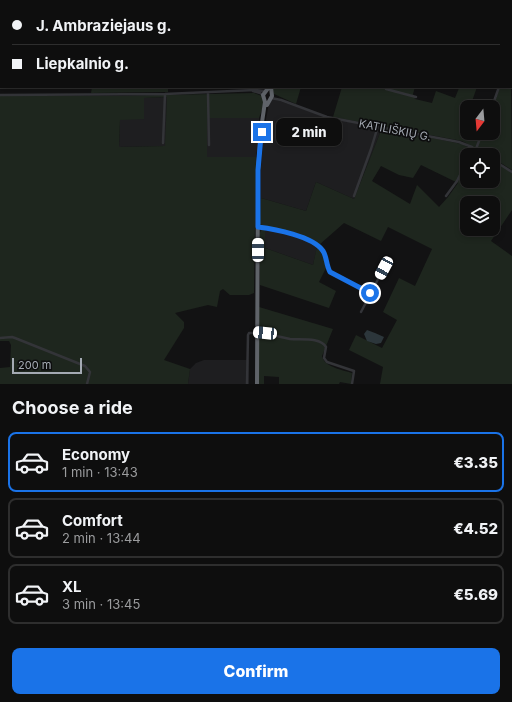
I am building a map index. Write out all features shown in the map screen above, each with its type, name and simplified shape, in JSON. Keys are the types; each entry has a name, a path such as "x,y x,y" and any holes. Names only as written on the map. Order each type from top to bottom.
{"highway":[{"path":"257,384 258,170 261,136 268,93"}],"street":[{"path":"386,88 416,98"},
{"path":"494,100 499,88"},
{"name":"KATILIŠKIŲ G.","path":"0,95 165,94 255,90 268,93 282,100 327,117 459,142 472,147"},
{"path":"208,93 209,145"},
{"path":"163,143 165,94"},
{"path":"354,196 378,126"},
{"path":"500,164 512,172"},
{"path":"446,196 457,182 460,175"},
{"path":"258,227 280,231 317,244 324,254 330,272 370,293"},
{"path":"361,312 386,262"},
{"path":"247,384 248,335 249,333 257,332 295,339 311,340 324,344 326,347 324,358 326,362 354,371 352,384"},
{"path":"0,338 12,337 85,366 90,372 87,384"}],"shaded area":[{"path":"92,88 168,88 168,92 91,93"},
{"path":"272,88 301,88 296,104 274,94"},
{"path":"342,88 415,88 413,94 415,99 432,103 436,91 455,98 459,88 477,88 472,100 460,100 460,140 500,140 500,100 495,100 500,88 511,88 512,170 500,162 500,148 475,148 462,141 333,117"},
{"path":"254,93 262,96 264,104 259,118 207,118 207,157 256,157 254,293 249,295 230,295 223,289 220,291 217,307 208,305 175,313 184,322 184,328 164,360 190,369 188,384 0,384 0,368 10,367 11,345 9,341 0,341 0,96 123,96","holes":["167,97 165,146 119,147 120,120 144,119 144,98"]},
{"path":"167,97 166,146 119,147 120,120 143,98"},
{"path":"271,99 325,117 382,128 354,199 316,182 306,211 261,198 261,166 264,130"},
{"path":"207,118 259,118 260,128 256,157 207,157"},
{"path":"382,128 462,144 470,148 460,148 460,188 500,188 500,165 512,173 512,210 500,228 500,196 460,196 460,236 494,236 491,241 512,256 512,384 380,384 383,367 349,350 356,335 382,348 397,320 383,312 399,278 415,286 432,249 388,227 381,241 344,223 319,245 300,236 260,224 261,198 306,211 316,182 354,199","holes":["421,165 458,183 439,207 417,185 410,204 372,181 381,166 399,175 413,178"]},
{"path":"265,229 277,229 300,236 319,245 317,247 313,265 265,248"},
{"path":"265,229 265,248 313,265 317,246 323,257 326,268 319,282 336,291 329,308 260,285 260,233 261,230"},
{"path":"259,307 333,329 322,356 323,360 330,365 352,373 351,384 340,382 339,384 279,384 279,377 264,376 264,384 259,384"},
{"path":"367,330 384,337 381,343 376,344 367,341 364,334"},
{"path":"204,360 249,360 249,384 188,384 190,369 196,363"}],"route":[{"path":"262,132 258,170 258,227 271,228 317,244 324,254 330,272 370,293"}]}
